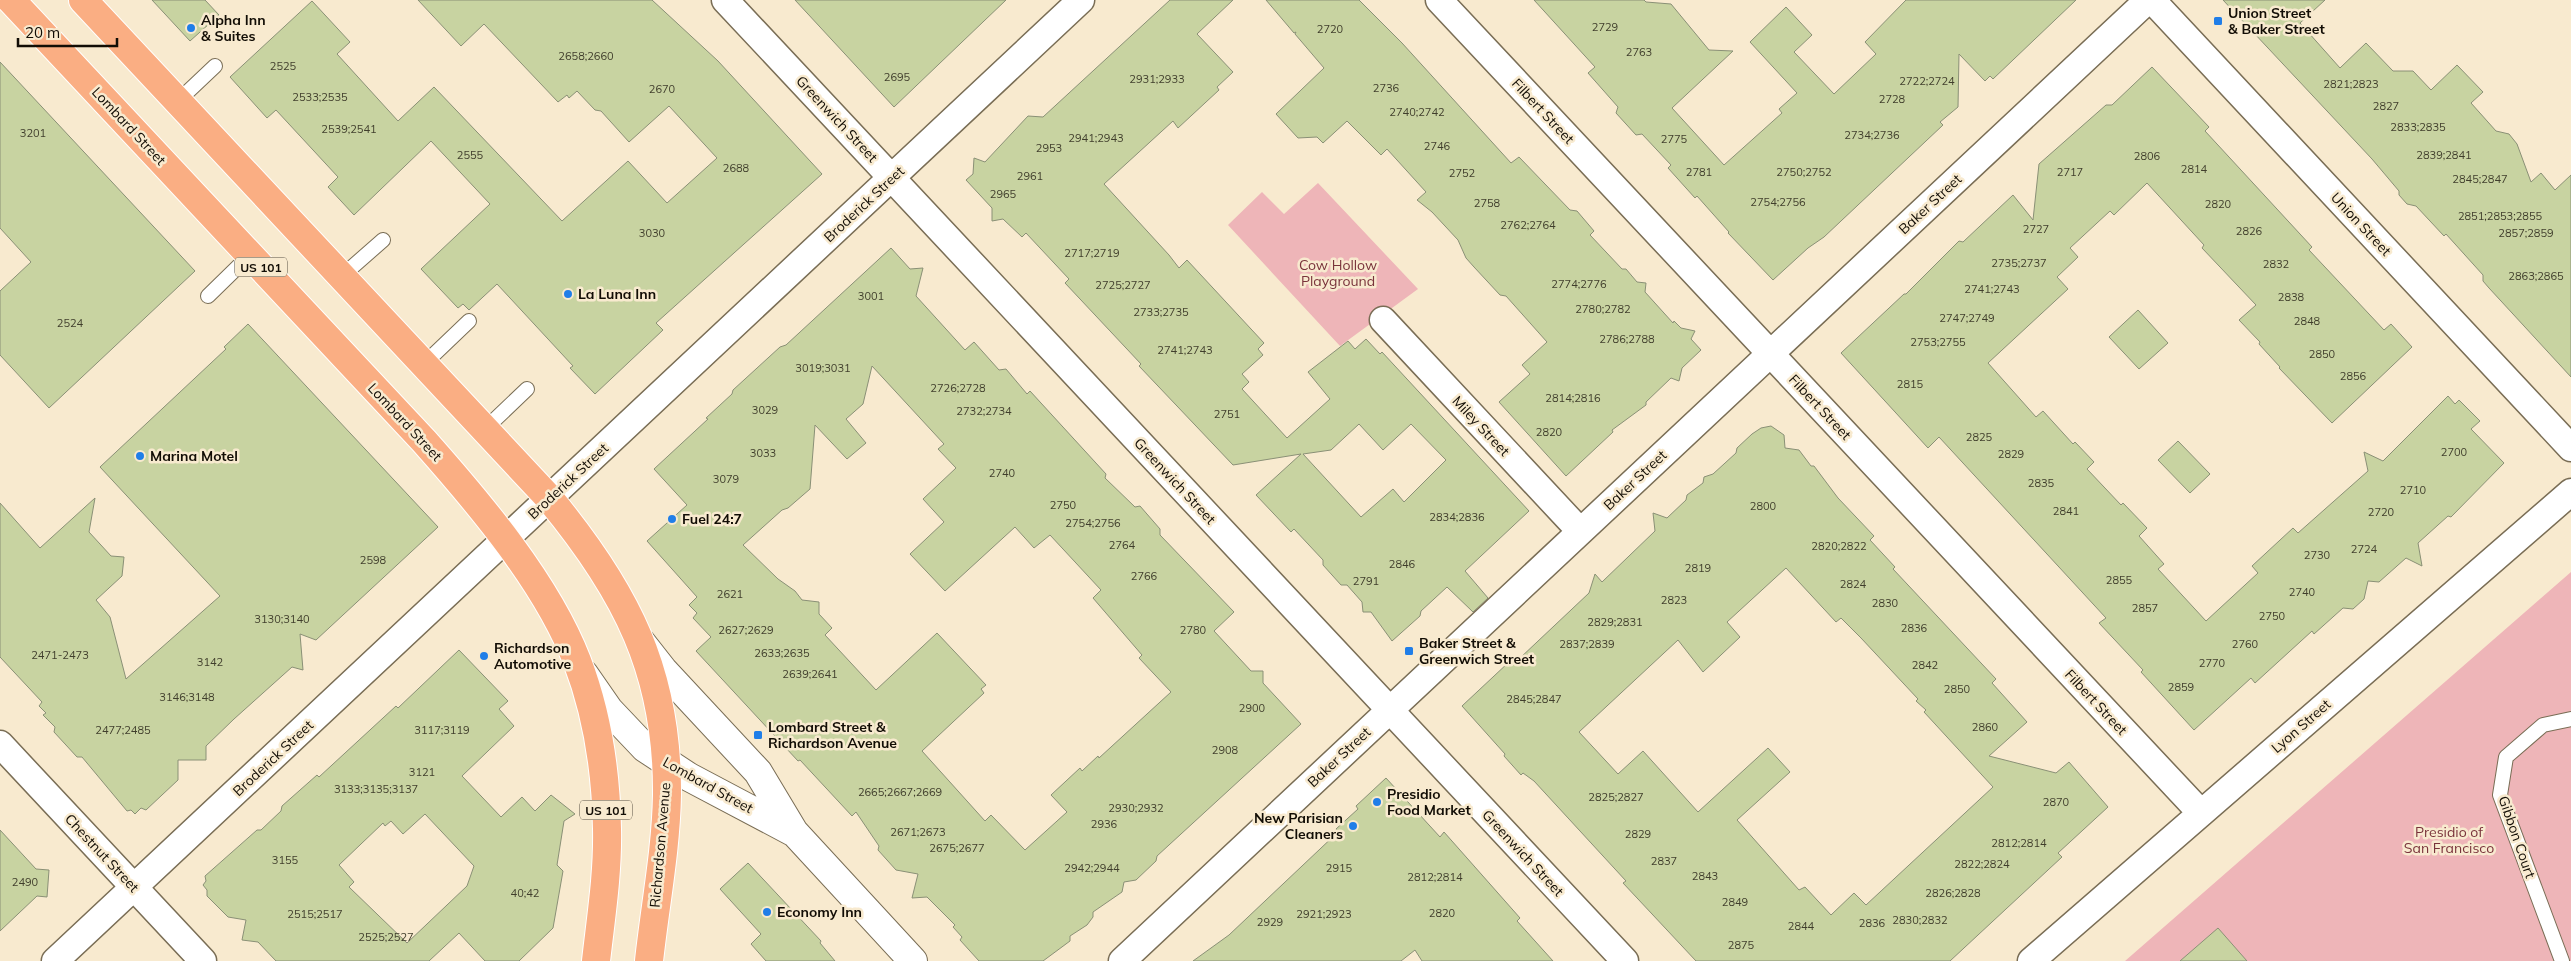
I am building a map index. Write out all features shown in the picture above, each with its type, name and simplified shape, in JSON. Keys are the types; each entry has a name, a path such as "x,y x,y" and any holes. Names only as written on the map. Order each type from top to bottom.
{"highway":[{"name":"Lombard Street","path":"11,0 452,473 504,540 547,603 565,634 577,662"},
{"name":"Lombard Street","path":"83,0 549,498 580,535 611,581 641,642"},
{"name":"Richardson Avenue","path":"641,642 658,701 666,763 664,826 648,961"},
{"name":"US 101","path":"577,662 588,695 596,731 607,828 605,888 596,961"}],"street":[{"name":"Greenwich Street","path":"725,0 1625,961"},
{"name":"Broderick Street","path":"55,961 1081,0"},
{"name":"Filbert Street","path":"1439,0 2200,813"},
{"name":"Baker Street","path":"1122,961 2150,0"},
{"name":"Union Street","path":"2150,0 2571,448"},
{"name":"Miley Street","path":"1383,320 1580,531"},
{"name":"Lyon Street","path":"2031,961 2571,492"},
{"name":"Lombard Street","path":"641,642 676,684 758,772 794,832 913,961"},
{"name":"Lombard Street","path":"577,662 609,710 625,729 666,763 794,832"},
{"name":"Chestnut Street","path":"0,744 203,961"}],"lane":[{"path":"178,101 215,66"},
{"path":"342,276 383,240"},
{"path":"208,296 250,255"},
{"path":"424,364 469,321"},
{"path":"484,430 528,389"},
{"name":"Gibbon Court","path":"2562,961 2500,795 2506,757 2542,725 2571,719"}],"green space":[{"name":"Cow Hollow Playground","path":"1318,183 1418,289 1340,346 1228,225 1262,192 1284,214"},
{"name":"Presidio of San Francisco","path":"2571,572 2571,961 2125,961"}],"building":[{"name":"Alpha Inn & Suites","path":"152,0 205,0 219,15 190,41"},
{"path":"418,0 652,0 718,61 822,174 656,323 663,330 595,394 570,368 573,366 497,284 469,310 463,304 458,308 421,269 490,204 431,141 354,215 328,187 338,177 276,110 267,118 230,77 312,1 350,42 337,54 398,121 434,87 562,221 628,161 667,203 717,158 669,106 629,142 601,111 595,110 577,91 569,98 567,95 558,102 484,24 461,46"},
{"path":"795,0 1006,0 894,107"},
{"path":"1170,0 1233,0 1197,34 1233,72 1217,87 1219,90 1178,128 1173,121 1104,184 1179,268 1187,260 1264,343 1258,349 1263,355 1242,374 1249,382 1242,389 1287,438 1330,399 1308,372 1348,341 1355,349 1366,339 1380,354 1382,352 1529,511 1465,571 1488,598 1473,612 1447,587 1421,611 1420,616 1392,641 1371,612 1363,612 1362,602 1347,585 1341,585 1323,565 1323,560 1294,529 1291,532 1256,495 1301,454 1233,465 1139,366 1141,364 1065,283 1069,279 1026,233 1022,237 1003,219 992,221 992,208 966,180 973,174 974,158 985,162 1028,116 1043,117","holes":["1359,424 1383,450 1411,424 1446,460 1404,502 1393,489 1361,517 1303,454 1331,450"]},
{"path":"1266,0 1359,0 1402,43 1511,163 1519,157 1570,210 1577,211 1594,231 1590,235 1637,282 1646,283 1645,292 1673,323 1674,321 1681,328 1695,331 1691,339 1701,350 1682,368 1679,381 1671,378 1646,402 1646,405 1612,430 1613,432 1566,476 1499,402 1530,374 1522,365 1547,342 1506,296 1500,295 1466,258 1458,240 1432,212 1417,200 1426,192 1387,149 1381,155 1347,121 1323,143 1317,137 1298,138 1276,114 1324,68 1295,34 1296,32 1294,33"},
{"path":"1534,0 1644,0 1646,2 1671,4 1709,50 1733,51 1672,108 1724,165 1782,113 1779,109 1797,93 1750,42 1786,7 1812,35 1794,52 1834,94 1876,54 1865,42 1906,0 2076,0 1993,79 1990,76 1985,81 1959,54 1958,107 1940,122 1943,125 1824,237 1808,248 1773,280 1728,233 1697,196 1695,198 1668,168 1671,165 1642,134 1636,135 1616,113 1618,107 1588,73 1595,67"},
{"path":"2223,0 2325,0 2300,23 2340,68 2366,43 2393,71 2413,71 2431,90 2457,65 2483,92 2471,103 2496,131 2509,134 2517,144 2531,182 2541,173 2555,190 2571,175 2571,377 2489,288 2483,281 2483,275 2446,234 2444,236 2416,206 2407,204 2399,195 2399,191 2372,159"},
{"path":"0,62 195,271 49,408 0,355 0,291 31,262 0,228"},
{"path":"2152,67 2209,127 2205,131 2312,247 2309,250 2384,330 2391,324 2412,347 2332,423 2279,368 2259,344 2260,342 2239,320 2256,305 2202,248 2204,245 2147,183 2114,215 2110,211 2070,248 2078,257 2057,277 2068,289 1988,363 2036,417 2043,411 2073,444 2075,442 2094,462 2087,469 2121,505 2123,503 2147,528 2139,536 2164,564 2158,569 2206,621 2258,573 2252,566 2293,528 2298,533 2368,471 2364,452 2383,461 2448,396 2455,404 2459,400 2480,421 2471,429 2504,463 2451,517 2448,516 2418,543 2422,566 2406,558 2379,582 2368,581 2364,599 2353,609 2343,608 2314,634 2312,631 2255,683 2251,678 2194,730 2141,672 2143,670 2099,623 2106,618 1939,437 1928,448 1841,353 1906,294 1959,241 1963,242 2013,195 2033,220 2039,164 2106,105 2112,105"},
{"path":"891,248 910,269 923,268 916,296 965,350 974,342 999,370 1006,369 1027,394 1030,391 1106,474 1105,478 1135,507 1140,506 1160,529 1160,535 1234,612 1214,631 1251,671 1263,671 1263,683 1301,724 1157,856 1156,861 1136,880 1124,882 1122,892 1093,912 1093,917 1087,925 1070,936 1070,941 1043,961 979,961 960,940 962,937 953,927 955,925 927,897 912,898 918,874 896,870 878,850 879,846 856,812 852,816 696,651 711,637 693,618 697,613 689,605 697,597 647,541 687,505 654,469 708,419 706,418 732,394 733,390 780,347 786,345","holes":["872,366 944,444 938,449 956,468 923,499 944,522 910,554 945,591 1015,527 1034,548 1050,535 1101,590 1093,598 1142,655 1139,658 1171,692 1099,758 1098,756 1082,771 1080,768 1051,795 1067,812 1025,850 991,815 985,821 922,751 984,693 981,689 986,685 937,633 876,690 825,635 832,628 819,614 819,602 802,600 795,591 778,579 743,545 782,510 788,508 810,489 815,425 847,459 866,443 846,419 863,404"]},
{"path":"2138,310 2168,343 2139,369 2109,337"},
{"path":"248,324 438,527 316,640 300,634 303,670 292,667 234,719 206,746 206,760 178,760 178,780 146,810 141,808 135,814 131,810 127,811 82,757 77,757 54,732 55,727 43,715 46,713 39,706 42,702 0,657 0,503 40,548 95,498 89,532 111,556 124,557 122,576 96,600 110,617 126,679 220,596 100,467 226,349 224,347"},
{"path":"1771,426 1784,435 1785,448 1799,450 1811,466 1814,466 1838,498 1874,536 1870,540 1895,567 1893,569 1996,679 1992,683 2027,722 1989,756 2056,773 2069,762 2108,807 2058,853 2062,857 1950,961 1696,961 1623,883 1626,881 1534,781 1523,773 1521,775 1462,706 1509,662 1515,658 1519,659 1589,593 1595,574 1602,582 1655,531 1653,513 1667,518 1686,500 1687,495 1703,483 1704,477 1713,474 1736,453 1737,448 1761,428","holes":["1786,568 1836,622 1841,618 1861,638 1918,699 1916,701 1926,710 1924,712 1993,787 1866,905 1854,893 1831,915 1805,887 1799,890 1737,820 1790,772 1768,748 1698,812 1643,751 1618,774 1579,732 1678,640 1703,672 1740,637 1727,622"]},
{"path":"2178,441 2210,474 2190,493 2158,460"},
{"path":"459,650 508,701 499,709 514,726 462,776 501,817 522,797 535,811 551,795 575,814 564,821 557,865 563,871 553,928 519,961 485,961 459,933 429,961 276,961 258,942 242,940 246,920 228,917 207,896 207,890 203,885 206,881 205,876 257,830 261,830 281,811 282,806 317,775 319,777 396,706 398,708","holes":["425,814 474,866 467,886 407,943 349,887 354,882 339,865 383,823 385,826 391,821 403,834"]},
{"path":"1386,778 1440,837 1444,832 1520,918 1517,921 1553,961 1422,961 1415,950 1401,961 1193,961 1229,935 1338,832 1336,829 1358,809 1356,806"},
{"path":"0,830 36,869 49,870 47,897 37,896 0,931"},
{"name":"Economy Inn","path":"748,863 821,941 820,943 835,961 766,961 751,944 761,934 720,889"},
{"path":"2218,928 2247,961 2180,961"}],"place":[{"name":"Union Street & Baker Street","path":"2218,21"},
{"name":"Alpha Inn & Suites","path":"191,28"},
{"name":"La Luna Inn","path":"568,294"},
{"name":"Marina Motel","path":"140,456"},
{"name":"Fuel 24:7","path":"672,519"},
{"name":"Baker Street & Greenwich Street","path":"1409,651"},
{"name":"Richardson Automotive","path":"484,656"},
{"name":"Lombard Street & Richardson Avenue","path":"758,735"},
{"name":"Presidio Food Market","path":"1377,802"},
{"name":"New Parisian Cleaners","path":"1353,826"},
{"name":"Economy Inn","path":"767,912"}]}
